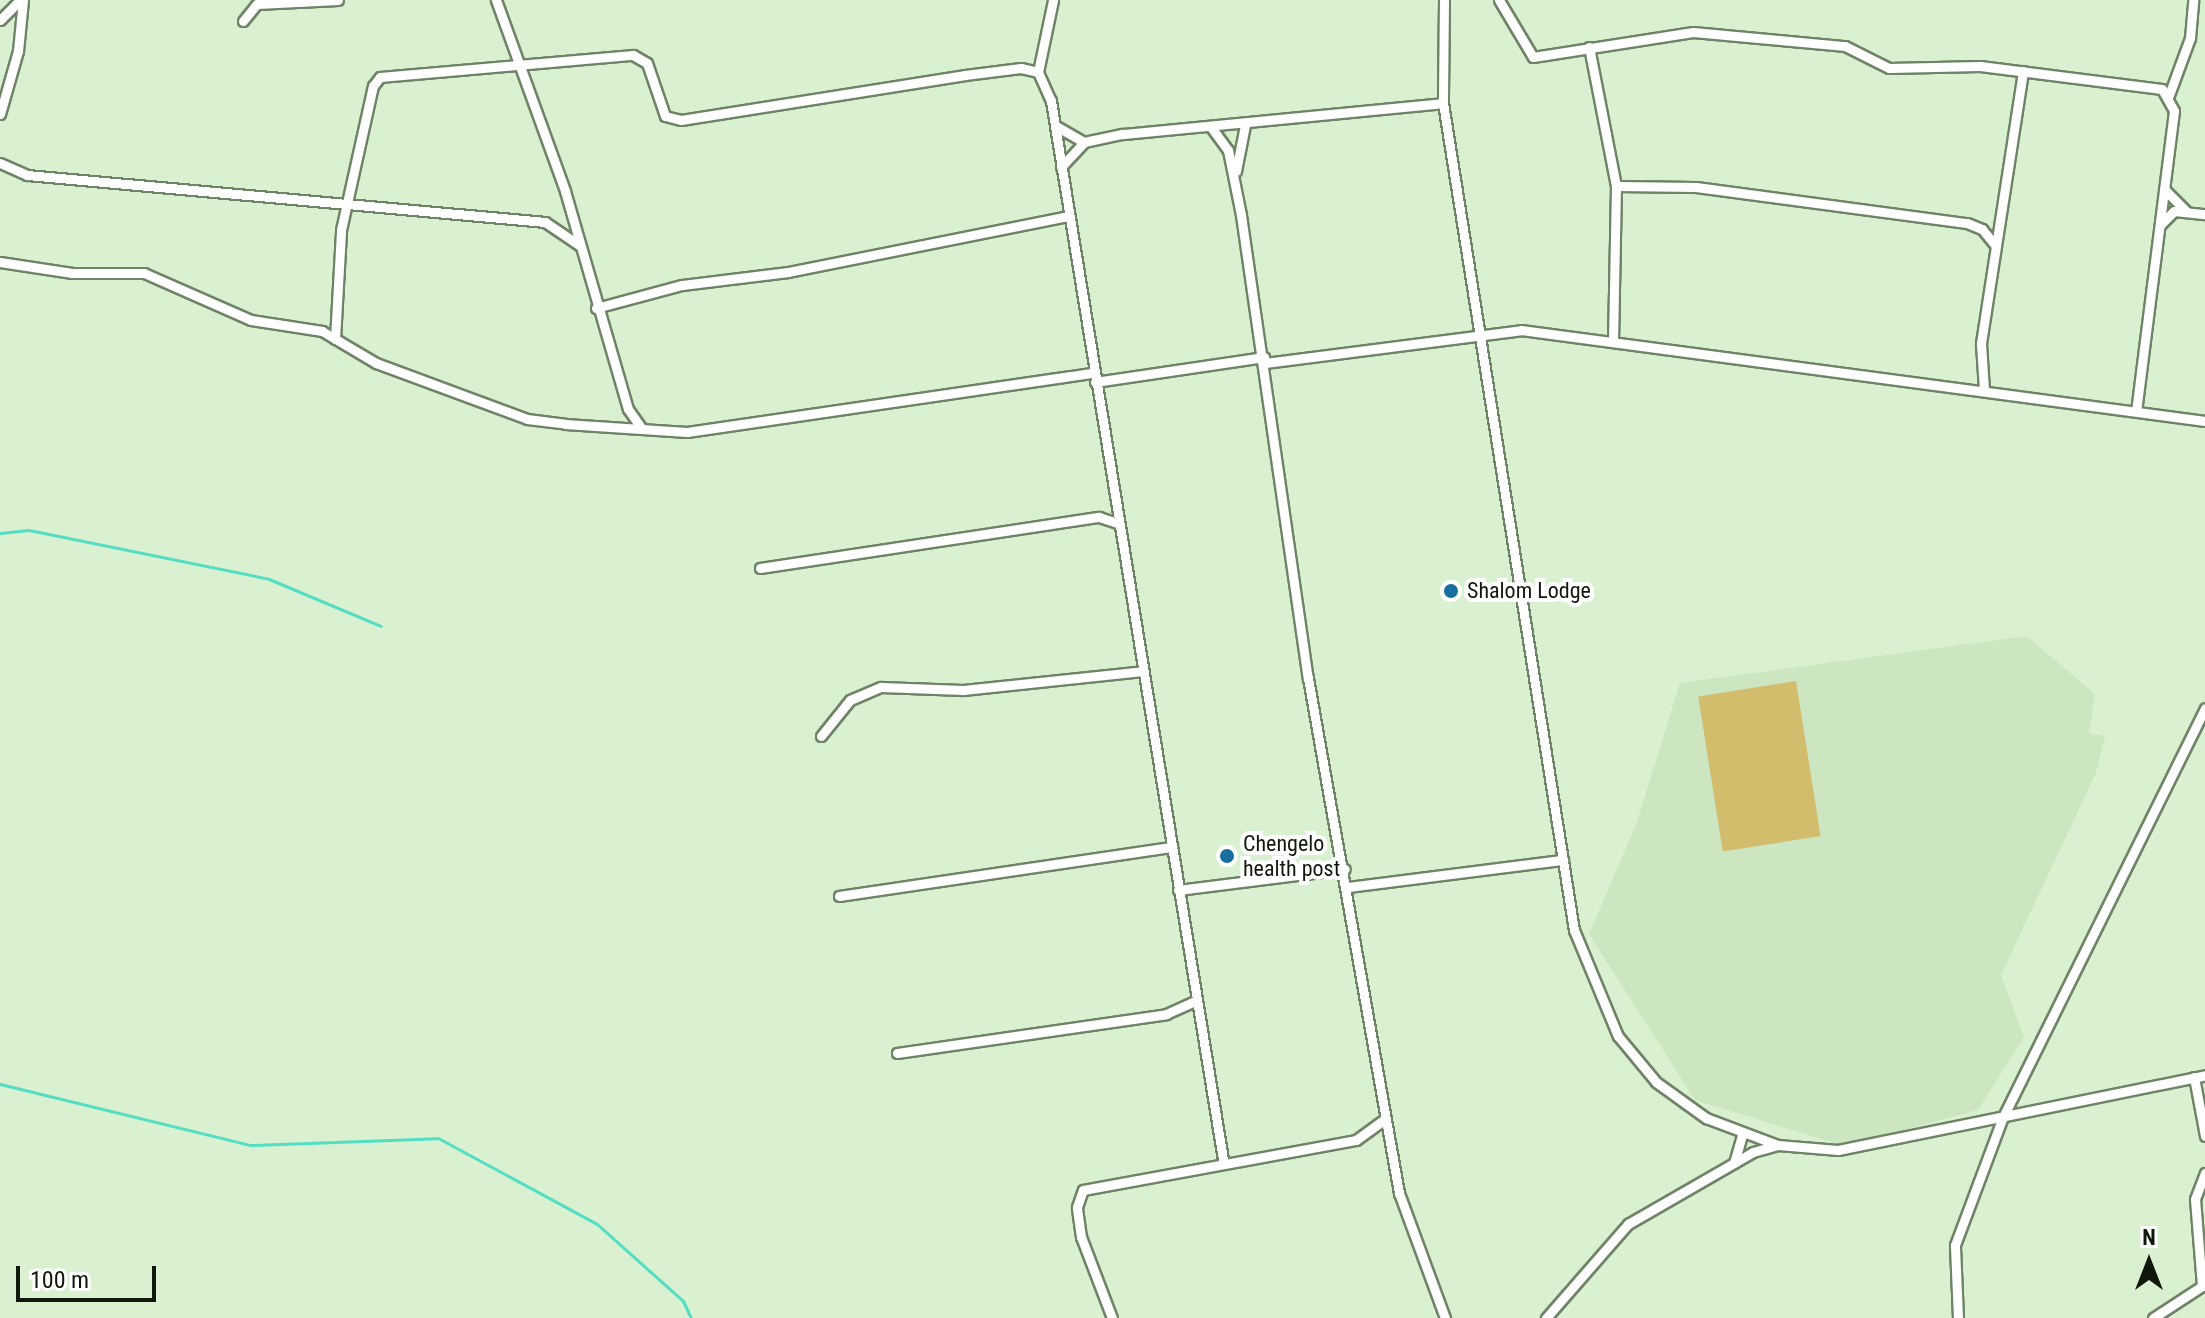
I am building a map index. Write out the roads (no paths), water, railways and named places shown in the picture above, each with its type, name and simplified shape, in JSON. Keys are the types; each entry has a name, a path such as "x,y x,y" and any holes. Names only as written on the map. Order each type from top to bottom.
{"street":[{"path":"0,20 8,4 21,0 18,51 0,114"},
{"path":"243,21 257,4 338,0"},
{"path":"496,0 570,212 628,409 642,429"},
{"path":"1053,0 1038,72 1054,123 1223,1160"},
{"path":"1444,0 1443,103 1482,332 1563,860 1577,939 1618,1036 1680,1102 1742,1135 1778,1145 1838,1150 2002,1119 2205,1075"},
{"path":"1499,0 1533,57 1693,32 1845,46 1889,68 2023,71 2143,82 2169,95"},
{"path":"2136,411 2174,111 2169,95 2190,38 2193,0"},
{"path":"1589,47 1616,186 1613,340"},
{"path":"503,65 515,50"},
{"path":"335,339 332,309 348,199 375,80 503,65 640,57 660,108 671,120 965,75 1021,68 1038,72"},
{"path":"1984,390 1981,343 2023,71"},
{"path":"1054,123 1084,142 1443,103"},
{"path":"1235,182 1245,125"},
{"path":"1211,127 1225,143 1235,182 1264,360 1308,678 1345,869 1384,1120 1399,1193 1445,1318"},
{"path":"1061,168 1084,142"},
{"path":"0,163 27,175 348,199 383,211 555,225 579,245"},
{"path":"1616,186 1696,187 1967,223 1994,244"},
{"path":"2164,189 2186,211"},
{"path":"2159,227 2167,215 2186,211 2205,214"},
{"path":"555,225 570,212"},
{"path":"596,308 610,301 922,248 1069,216"},
{"path":"0,262 72,273 144,273 251,320 312,327 376,363 527,419 618,428 687,432 1094,377 1264,360 1482,332 1613,340 2205,421"},
{"path":"592,292 610,301"},
{"path":"312,327 332,309"},
{"path":"618,428 628,409"},
{"path":"1099,517 1115,502"},
{"path":"760,568 1099,517 1118,523"},
{"path":"821,736 850,700 881,687 963,690 1143,671"},
{"path":"1958,1318 1955,1245 2002,1119 2205,709"},
{"path":"839,896 1172,847"},
{"path":"1348,887 1563,860"},
{"path":"1178,890 1345,869"},
{"path":"897,1053 1166,1014 1195,1001"},
{"path":"2194,1077 2205,1136"},
{"path":"1112,1318 1081,1237 1077,1207 1083,1190 1223,1160 1356,1140 1384,1120"},
{"path":"1734,1163 1742,1135"},
{"path":"1546,1318 1607,1251 1613,1236 1734,1163 1778,1145"},
{"path":"2153,1318 2202,1286 2195,1199 2205,1173"}],"waterway":[{"path":"0,533 29,530 269,579 381,626"},
{"path":"0,1084 251,1145 438,1138 597,1224 683,1301 691,1318"}],"place":[{"name":"Shalom Lodge","path":"1451,591"},
{"name":"Chengelo health post","path":"1227,856"}]}
